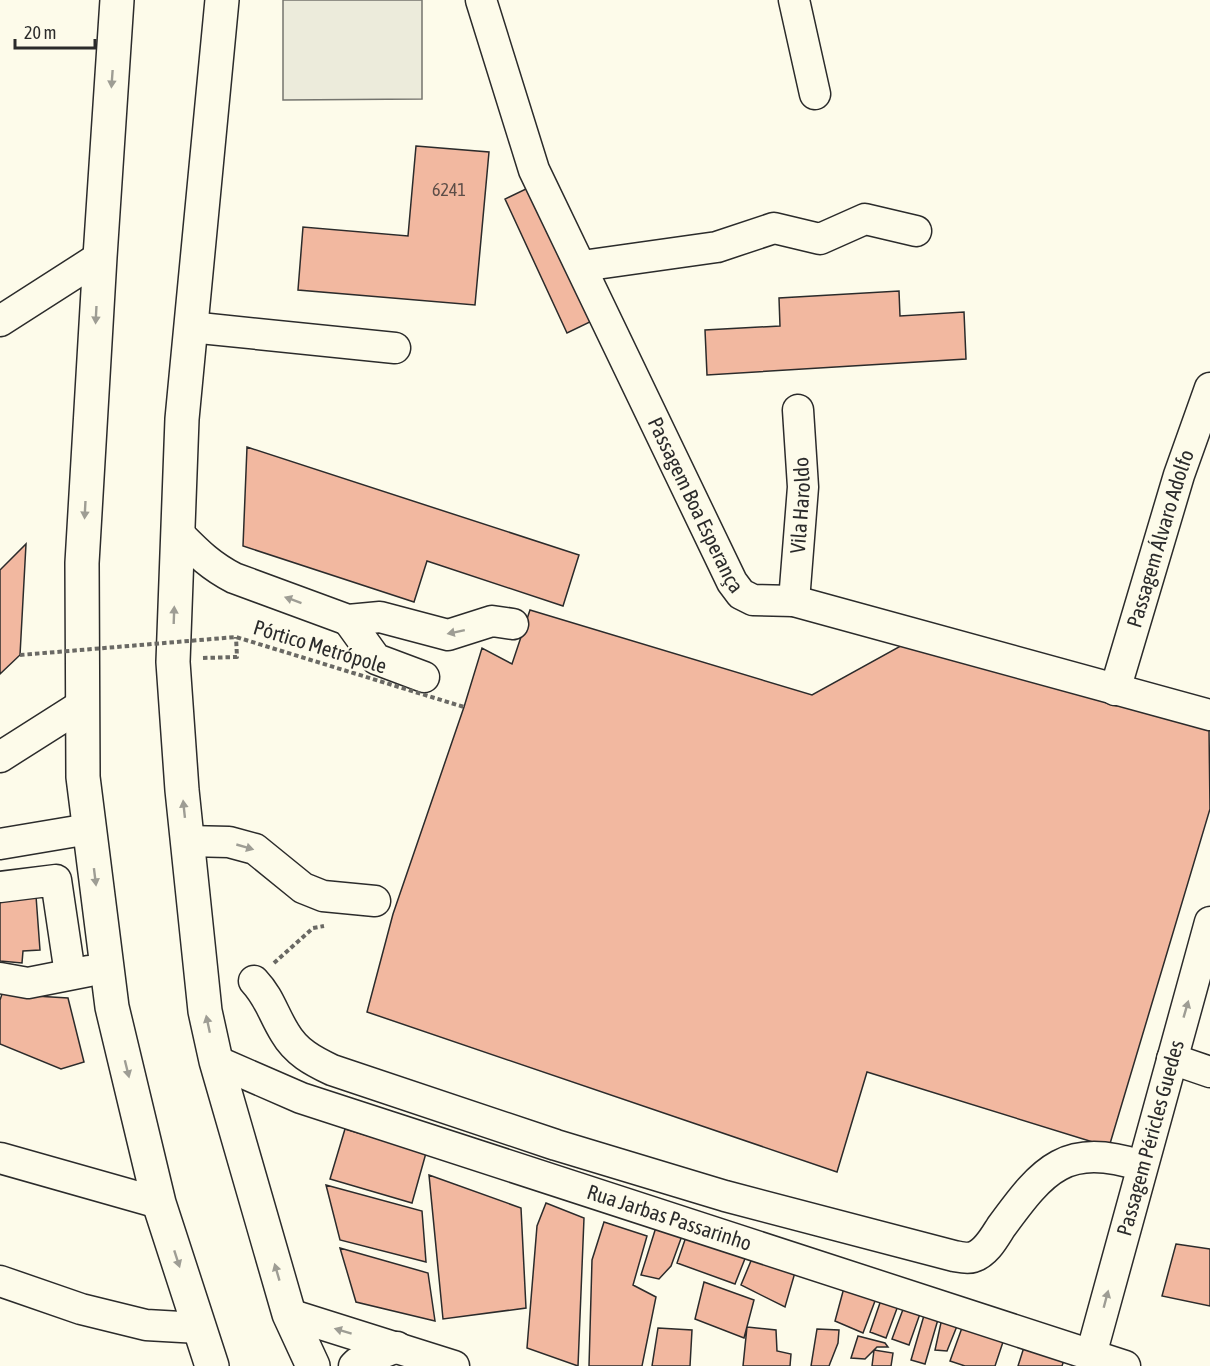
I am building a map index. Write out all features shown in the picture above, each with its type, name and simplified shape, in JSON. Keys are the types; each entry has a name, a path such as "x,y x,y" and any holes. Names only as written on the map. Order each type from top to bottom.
{"highway":[{"path":"117,0 82,563 82,777 112,1007 159,1203 212,1366"},
{"path":"220,6 182,419 173,662 187,842 206,1011 216,1062 290,1314 313,1366"}],"street":[{"name":"Passagem Boa Esperança","path":"481,0 534,170 732,582 741,594 753,600 794,601 1210,715"},
{"path":"794,0 815,94"},
{"path":"582,266 717,247 774,228 820,239 865,219 916,231"},
{"path":"0,321 100,257"},
{"path":"190,327 394,348"},
{"name":"Passagem Álvaro Adolfo","path":"1115,690 1179,475 1210,388"},
{"name":"Vila Haroldo","path":"794,601 803,487 798,410"},
{"path":"177,532 208,563 234,578 348,620 380,617 448,635 492,621 513,624"},
{"path":"348,620 376,659 423,677"},
{"path":"0,757 82,705"},
{"path":"0,844 89,829"},
{"path":"187,842 229,842 255,849 303,888 323,896 375,901"},
{"path":"0,887 56,880 70,974"},
{"name":"Passagem Péricles Guedes","path":"1091,1355 1210,922"},
{"path":"0,978 28,983 107,968"},
{"path":"254,981 266,993 285,1033 296,1048 310,1060 332,1070 556,1145 714,1193 954,1256 972,1257 981,1253 1024,1195 1040,1178 1056,1167 1075,1159 1103,1156 1142,1166"},
{"path":"1172,1059 1210,1072"},
{"name":"Rua Jarbas Passarinho","path":"216,1062 301,1098 1125,1366"},
{"path":"0,1158 159,1203"},
{"path":"0,1281 81,1308 146,1325 199,1328"},
{"path":"290,1314 448,1365"},
{"path":"354,1366 397,1347"}],"path":[{"name":"Pórtico Metrópole","path":"20,655 236,637 464,707"},
{"path":"204,658 237,657 236,637"},
{"path":"254,981 313,928 325,926"}],"shaded area":[{"path":"283,0 422,0 422,99 283,100"}],"building":[{"path":"416,146 489,152 475,305 298,290 303,227 408,236"},
{"path":"530,187 592,321 567,333 505,199"},
{"path":"899,291 900,316 964,312 966,359 707,375 705,330 780,326 779,298"},
{"path":"247,447 579,555 563,606 427,561 414,602 243,546"},
{"path":"26,544 20,655 0,674 0,570"},
{"path":"530,610 812,695 906,643 1209,729 1210,809 1109,1147 867,1072 837,1172 367,1012 393,914 482,648 512,664"},
{"path":"36,896 40,950 23,951 22,963 0,961 0,900"},
{"path":"2,994 68,998 84,1062 61,1069 0,1044"},
{"path":"345,1129 426,1153 412,1203 330,1179"},
{"path":"429,1175 521,1208 526,1308 443,1319"},
{"path":"326,1185 422,1211 426,1262 340,1240"},
{"path":"546,1203 584,1218 578,1366 527,1348 537,1226"},
{"path":"604,1222 647,1236 633,1285 656,1297 642,1366 589,1366 592,1260"},
{"path":"657,1224 683,1233 671,1266 659,1279 641,1275"},
{"path":"688,1231 748,1251 735,1284 677,1263"},
{"path":"1176,1244 1210,1249 1210,1306 1162,1296"},
{"path":"340,1248 428,1273 435,1321 356,1302"},
{"path":"753,1256 796,1269 785,1307 741,1285"},
{"path":"704,1282 754,1300 744,1338 695,1319"},
{"path":"845,1284 878,1293 863,1333 835,1321"},
{"path":"882,1297 899,1303 886,1338 870,1332"},
{"path":"905,1304 921,1311 909,1345 892,1339"},
{"path":"925,1312 939,1316 925,1364 911,1360"},
{"path":"942,1318 959,1321 947,1351 935,1350"},
{"path":"963,1325 1004,1339 995,1366 965,1366 950,1361"},
{"path":"747,1327 776,1330 777,1351 791,1354 790,1366 743,1366"},
{"path":"658,1328 692,1330 690,1366 652,1366"},
{"path":"817,1329 839,1330 838,1343 829,1366 811,1366"},
{"path":"858,1336 885,1343 888,1347 877,1347 865,1359 851,1358"},
{"path":"1025,1344 1065,1357 1062,1366 1018,1366"},
{"path":"874,1350 893,1353 891,1366 872,1366"}]}
